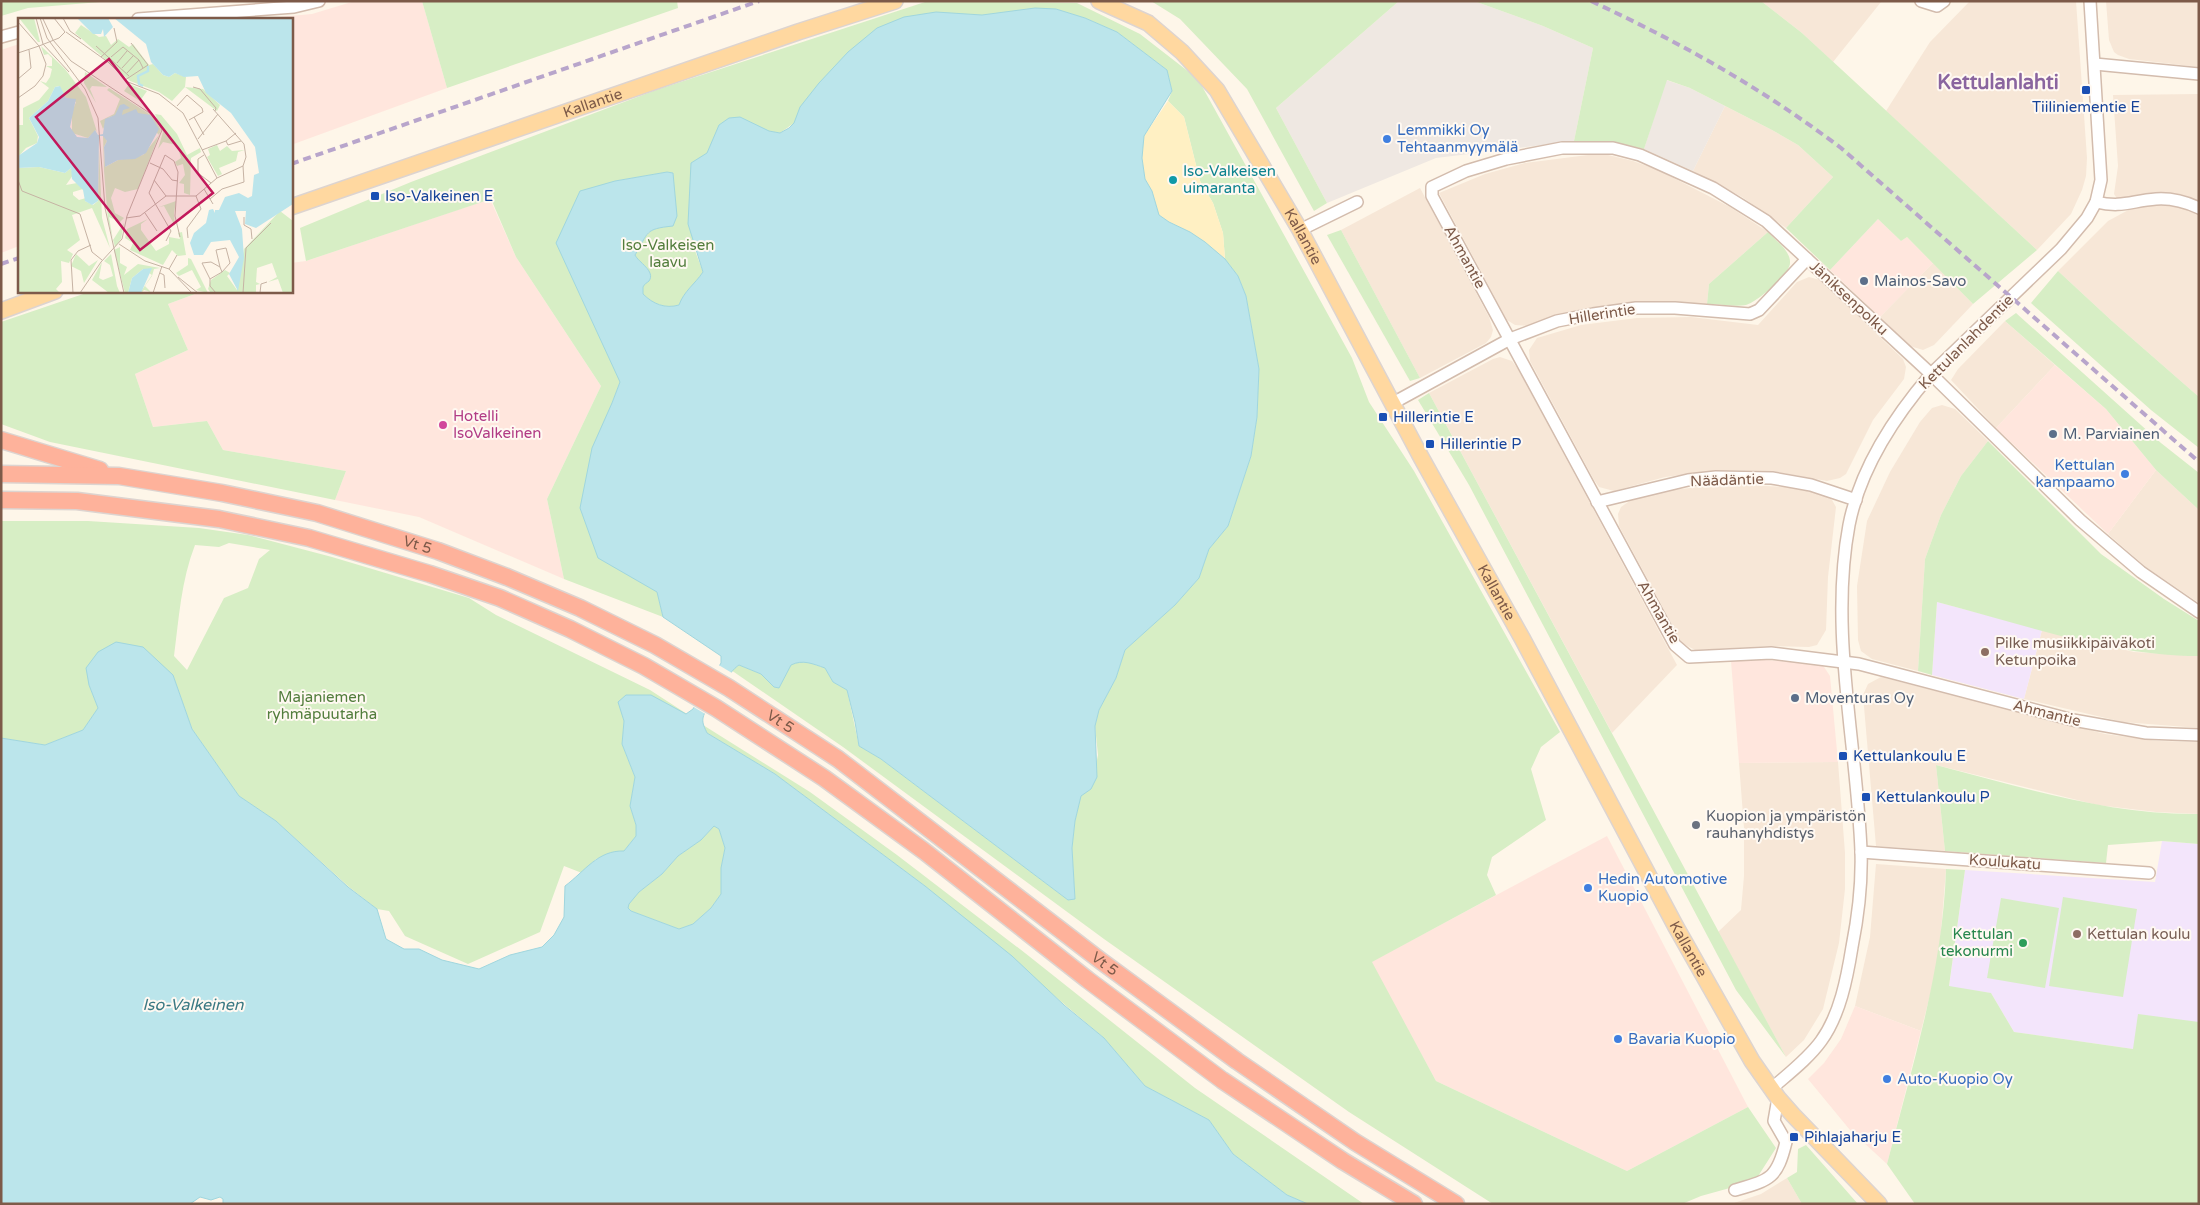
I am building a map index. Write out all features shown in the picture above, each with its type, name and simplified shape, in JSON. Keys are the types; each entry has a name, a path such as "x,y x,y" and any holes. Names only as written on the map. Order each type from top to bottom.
{"highway":[{"path":"1,440 119,476"},
{"name":"Vt 5","path":"1,474 119,476 222,493 317,513 438,551 580,608 655,645 729,688 838,759 1102,961 1237,1061 1355,1142 1456,1204"},
{"name":"Vt 5","path":"1,500 77,501 219,519 318,541 430,574 500,598 570,629 644,666 694,694 824,778 924,851 1088,980 1222,1080 1343,1161 1414,1204"}],"main road":[{"name":"Kallantie","path":"292,207 798,32 895,1"},
{"name":"Kallantie","path":"1099,1 1148,23 1182,52 1217,90 1300,230 1456,522 1522,638 1676,927 1752,1061 1774,1093 1879,1204"},
{"path":"1,310 52,292"}],"street":[{"path":"151,18 294,7 319,1"},
{"path":"1921,1 1937,6 1944,1"},
{"name":"Kettulanlahdentie","path":"1774,1093 1822,1041 1837,1010 1848,970 1856,928 1861,852 1844,662 1843,569 1856,500 1869,467 1888,432 1931,374 2060,249 2087,218 2096,202 2101,180 2090,1"},
{"path":"1,38 18,32"},
{"path":"2095,64 2199,74"},
{"name":"Jäniksenpolku","path":"1432,187 1466,171 1506,159 1562,148 1613,148 1640,154 1714,188 1766,221 1931,374 2080,520 2141,572 2199,612"},
{"name":"Ahmantie","path":"1432,187 1432,196 1675,645 1689,657 1771,653 1859,664 2073,720 2146,733 2199,736"},
{"path":"2096,202 2113,206 2157,199 2188,203 2199,208"},
{"path":"1300,230 1357,202"},
{"name":"Hillerintie","path":"1393,403 1510,339 1557,322 1593,314 1636,308 1675,308 1750,314 1759,310 1807,259"},
{"name":"Näädäntie","path":"1597,502 1688,480 1716,477 1772,478 1811,485 1856,500"},
{"name":"Koulukatu","path":"1861,852 2149,873"},
{"path":"1735,1190 1773,1176 1781,1163 1786,1142 1774,1121 1774,1093"}],"shaded area":[{"path":"355,1 422,1 447,88 292,145 292,18 268,18 312,14"},
{"path":"1399,1 1474,1 1543,26 1593,48 1574,141 1436,158 1327,203 1276,108"},
{"path":"1761,1 1881,2 1833,62 1802,33"},
{"path":"1970,1 2076,1 2087,158 2086,176 2071,214 2037,250 1886,111 1930,42"},
{"path":"2106,1 2199,1 2199,67 2129,59 2118,55 2114,52 2109,40"},
{"path":"18,44 18,246 1,253 1,50"},
{"path":"1666,80 1690,88 1725,106 1693,171 1644,149"},
{"path":"2199,94 2199,201 2175,195 2156,193 2118,200 2114,194 2118,166 2113,95"},
{"path":"1725,106 1798,145 1833,177 1786,228 1742,197 1693,171"},
{"path":"1588,155 1608,155 1658,170 1730,207 1768,232 1709,284 1707,304 1647,303 1547,319 1528,326 1515,325 1507,320 1439,193 1485,174 1525,163"},
{"path":"1420,188 1489,317 1493,330 1491,337 1486,343 1420,378 1341,230"},
{"path":"490,199 516,257 601,386 547,499 564,579 419,517 335,500 346,471 223,450 207,421 153,427 135,374 188,350 168,304 200,292 292,292 292,263 306,261"},
{"path":"2153,204 2173,204 2199,212 2199,397 2058,271 2108,221 2134,207"},
{"path":"1878,219 1901,241 1907,237 1933,263 1880,317 1830,270"},
{"path":"1933,263 1973,304 1934,345 1923,350 1910,346 1880,317"},
{"path":"1809,277 1820,280 1903,359 1906,367 1904,379 1873,420 1846,474 1840,478 1827,481 1771,471 1720,470 1665,477 1614,491 1599,487 1530,361 1529,350 1537,338 1581,325 1637,318 1691,317 1758,325 1797,282"},
{"path":"2005,321 2055,365 1996,428 1951,380 1958,369"},
{"path":"1500,357 1512,361 1518,369 1677,665 1612,733 1429,393"},
{"path":"2055,365 2106,409 2156,470 2108,534 1996,428"},
{"path":"1942,405 1955,409 1988,441 1961,476 1941,515 1925,559 1918,671 1872,659 1861,651 1858,640 1857,586 1867,521 1890,472 1920,422 1932,408"},
{"path":"2156,470 2199,510 2199,603 2146,567 2108,534"},
{"path":"1728,484 1785,487 1812,492 1825,495 1832,500 1836,507 1828,577 1826,630 1817,645 1809,647 1768,646 1695,650 1682,643 1619,526 1618,514 1621,507 1631,500 1671,490"},
{"name":"Pilke musiikkipäiväkoti Ketunpoika","path":"1937,602 2042,630 2024,699 1932,675"},
{"path":"2042,630 2134,652 2199,656 2199,728 2123,722 2024,699"},
{"path":"1765,660 1822,664 1830,676 1838,762 1739,763 1731,661"},
{"path":"1881,677 2105,734 2158,741 2199,742 2199,814 2156,812 2097,805 1936,765 1945,851 1876,846 1863,695 1868,684"},
{"path":"1838,762 1845,853 1845,889 1839,943 1823,1009 1804,1040 1786,1057 1718,932 1741,910 1744,876 1744,828 1739,763"},
{"path":"1607,836 1748,1107 1627,1171 1436,1081 1371,962"},
{"name":"Kettulan koulu","path":"2162,841 2199,844 2199,1022 2133,1049 2014,1032 1991,993 1949,987 1965,870 2155,882"},
{"path":"1876,864 1946,869 1940,944 1934,979 1921,1031 1855,1006 1870,937"},
{"path":"1855,1006 1921,1031 1887,1164 1850,1130 1808,1079 1824,1063 1841,1039"},
{"path":"1787,1178 1802,1204 1731,1204 1761,1194"}],"green space":[{"path":"1,1 112,1 28,8 1,16"},
{"path":"422,1 677,1 678,8 447,88"},
{"name":"Iso-Valkeisen laavu","path":"928,1 1077,3 1140,34 1198,79 1352,358 1369,402 1414,471 1560,732 1541,747 1531,769 1546,820 1492,857 1487,875 1496,895 1372,962 1436,1081 1627,1171 1748,1107 1776,1148 1755,1181 1701,1196 1682,1204 1493,1204 1349,1112 1104,939 843,747 731,670 739,665 761,674 774,687 779,688 791,664 804,662 825,668 833,682 847,690 859,746 881,759 1068,900 1075,898 1072,848 1075,821 1081,795 1091,789 1098,755 1095,726 1099,710 1116,678 1125,650 1175,605 1199,578 1209,549 1228,526 1251,456 1257,417 1259,369 1246,296 1238,276 1225,259 1223,233 1213,203 1200,181 1184,117 1168,101 1172,91 1167,70 1117,32 1085,18 1056,9 794,123 780,133 769,131 694,248 703,272 679,305 659,305 643,294 647,268 637,260 635,255 646,235 659,228 666,227 673,173 667,172 615,181 631,239 620,382 612,403 663,617 564,579 547,499 601,386 516,257 491,199 306,261 300,228 411,182 656,90"},
{"path":"1151,1 1399,1 1276,108 1327,203 1314,211 1247,89 1180,19"},
{"path":"1474,1 1761,1 1802,33 2037,250 1973,304 1907,237 1901,241 1878,219 1830,270 1786,228 1833,177 1798,145 1690,88 1667,80 1644,149 1609,141 1574,141 1593,48 1543,26"},
{"path":"1341,230 1420,378 1410,381 1327,235"},
{"path":"1768,232 1788,254 1790,263 1785,274 1765,293 1746,305 1707,304 1709,284"},
{"path":"2058,271 2199,397 2199,448 2151,410 2031,303"},
{"path":"89,292 200,292 168,304 188,350 135,374 153,427 207,421 223,450 346,471 335,500 50,442 1,424 1,322"},
{"path":"2016,313 2161,443 2199,473 2199,510 2156,470 2106,409 2005,321"},
{"path":"1429,393 1786,1057 1736,990 1469,485 1418,400"},
{"path":"1988,441 2101,554 2164,599 2199,621 2199,656 2165,655 2099,645 1937,602 1932,675 1918,671 1925,559 1941,515 1961,476"},
{"name":"Majaniemen ryhmäpuutarha","path":"1,521 88,521 199,528 248,535 332,557 469,598 496,615 650,690 687,714 619,702 624,721 622,744 635,777 630,806 636,825 636,836 624,851 596,859 582,873 564,866 540,932 468,964 405,936 389,911 377,909 349,887 276,821 239,796 192,729 173,675 89,685 98,708 83,730 45,745 1,738","holes":["229,543 270,550 259,559 248,588 224,598 187,670 174,656 184,586 195,545 219,547"]},
{"path":"703,725 810,792 897,855 1025,953 1195,1088 1364,1204 1308,1204 1287,1195 1233,1154 1209,1120 1145,1086 1104,1038 925,886 775,774 707,733"},
{"path":"1936,765 2098,805 2165,813 2199,814 2199,844 2162,841 2108,845 2106,863 1945,851"},
{"path":"714,826 719,829 725,848 721,868 721,894 711,908 693,924 679,929 631,911 628,908 628,904 639,892 662,874 678,856 701,840"},
{"path":"1946,869 1965,870 1949,986 1991,993 2014,1032 2133,1049 2138,1014 2199,1022 2199,1204 1915,1204 1887,1164 1933,981 1944,907"},
{"path":"2063,897 2137,909 2123,997 2049,986"},
{"name":"Kettulan tekonurmi","path":"2001,898 2059,908 2045,988 1987,978"},
{"path":"1806,1145 1858,1204 1802,1204 1787,1178 1797,1172 1798,1149"}],"sand":[{"name":"Iso-Valkeisen uimaranta","path":"1168,101 1184,117 1200,181 1213,203 1223,233 1225,259 1190,232 1159,215 1152,191 1145,179 1142,158 1144,136"}],"water":[{"name":"Iso-Valkeinen","path":"1035,8 1056,9 1085,18 1117,32 1167,70 1172,91 1144,136 1142,158 1145,179 1152,191 1159,215 1205,242 1225,259 1238,276 1246,296 1259,369 1257,417 1251,456 1228,526 1209,549 1199,578 1175,605 1125,650 1116,678 1099,710 1095,726 1097,777 1091,789 1081,796 1075,821 1072,848 1075,899 1068,900 881,759 859,746 847,690 833,682 825,668 804,662 795,663 791,665 779,688 774,687 761,674 739,665 724,681 713,698 703,718 703,724 707,733 775,774 925,886 1012,956 1064,1005 1104,1038 1145,1086 1209,1120 1233,1154 1287,1195 1308,1204 223,1204 223,1199 220,1197 211,1200 200,1197 190,1204 1,1204 1,738 45,745 83,730 98,708 89,685 86,668 98,652 116,642 143,647 173,675 192,729 239,796 276,821 348,887 377,909 386,939 404,949 419,949 442,960 479,969 510,955 542,947 554,935 564,917 565,886 592,862 607,854 624,851 636,836 636,825 630,806 635,777 622,744 624,721 618,702 626,695 651,695 686,714 693,709 721,663 721,656 663,617 657,592 598,558 580,508 592,448 620,382 556,243 580,191 615,181 667,172 673,173 677,216 673,226 652,230 648,233 635,255 646,267 651,277 643,287 643,294 660,305 679,305 703,272 688,224 691,163 707,153 719,125 729,118 740,117 769,131 780,133 794,123 800,107 819,83 848,52 877,28 904,17 936,12 982,15","holes":["714,826 719,829 725,848 721,868 721,894 711,908 693,924 679,929 631,911 628,908 639,892 662,874 678,856 701,840"]}],"pier":[{"path":"717,664 732,673 707,715 692,706"}],"railway":[{"path":"292,164 759,1"},
{"path":"1591,1 1689,50 1751,86 1841,148 2199,462"},
{"path":"1,264 18,258"}],"place":[{"name":"Tiiliniementie E","path":"2086,90"},
{"name":"Lemmikki Oy Tehtaanmyymälä","path":"1387,139"},
{"name":"Iso-Valkeisen uimaranta","path":"1173,180"},
{"name":"Iso-Valkeinen E","path":"375,196"},
{"name":"Mainos-Savo","path":"1864,281"},
{"name":"Hillerintie E","path":"1383,417"},
{"name":"Hotelli IsoValkeinen","path":"443,425"},
{"name":"M. Parviainen","path":"2053,434"},
{"name":"Hillerintie P","path":"1430,444"},
{"name":"Kettulan kampaamo","path":"2125,474"},
{"name":"Pilke musiikkipäiväkoti Ketunpoika","path":"1985,652"},
{"name":"Moventuras Oy","path":"1795,698"},
{"name":"Kettulankoulu E","path":"1843,756"},
{"name":"Kettulankoulu P","path":"1866,797"},
{"name":"Kuopion ja ympäristön rauhanyhdistys","path":"1696,825"},
{"name":"Hedin Automotive Kuopio","path":"1588,888"},
{"name":"Kettulan koulu","path":"2077,934"},
{"name":"Kettulan tekonurmi","path":"2023,943"},
{"name":"Bavaria Kuopio","path":"1618,1039"},
{"name":"Auto-Kuopio Oy","path":"1887,1079"},
{"name":"Pihlajaharju E","path":"1794,1137"}],"district":[{"name":"Kettulanlahti","path":"1998,83"}]}
